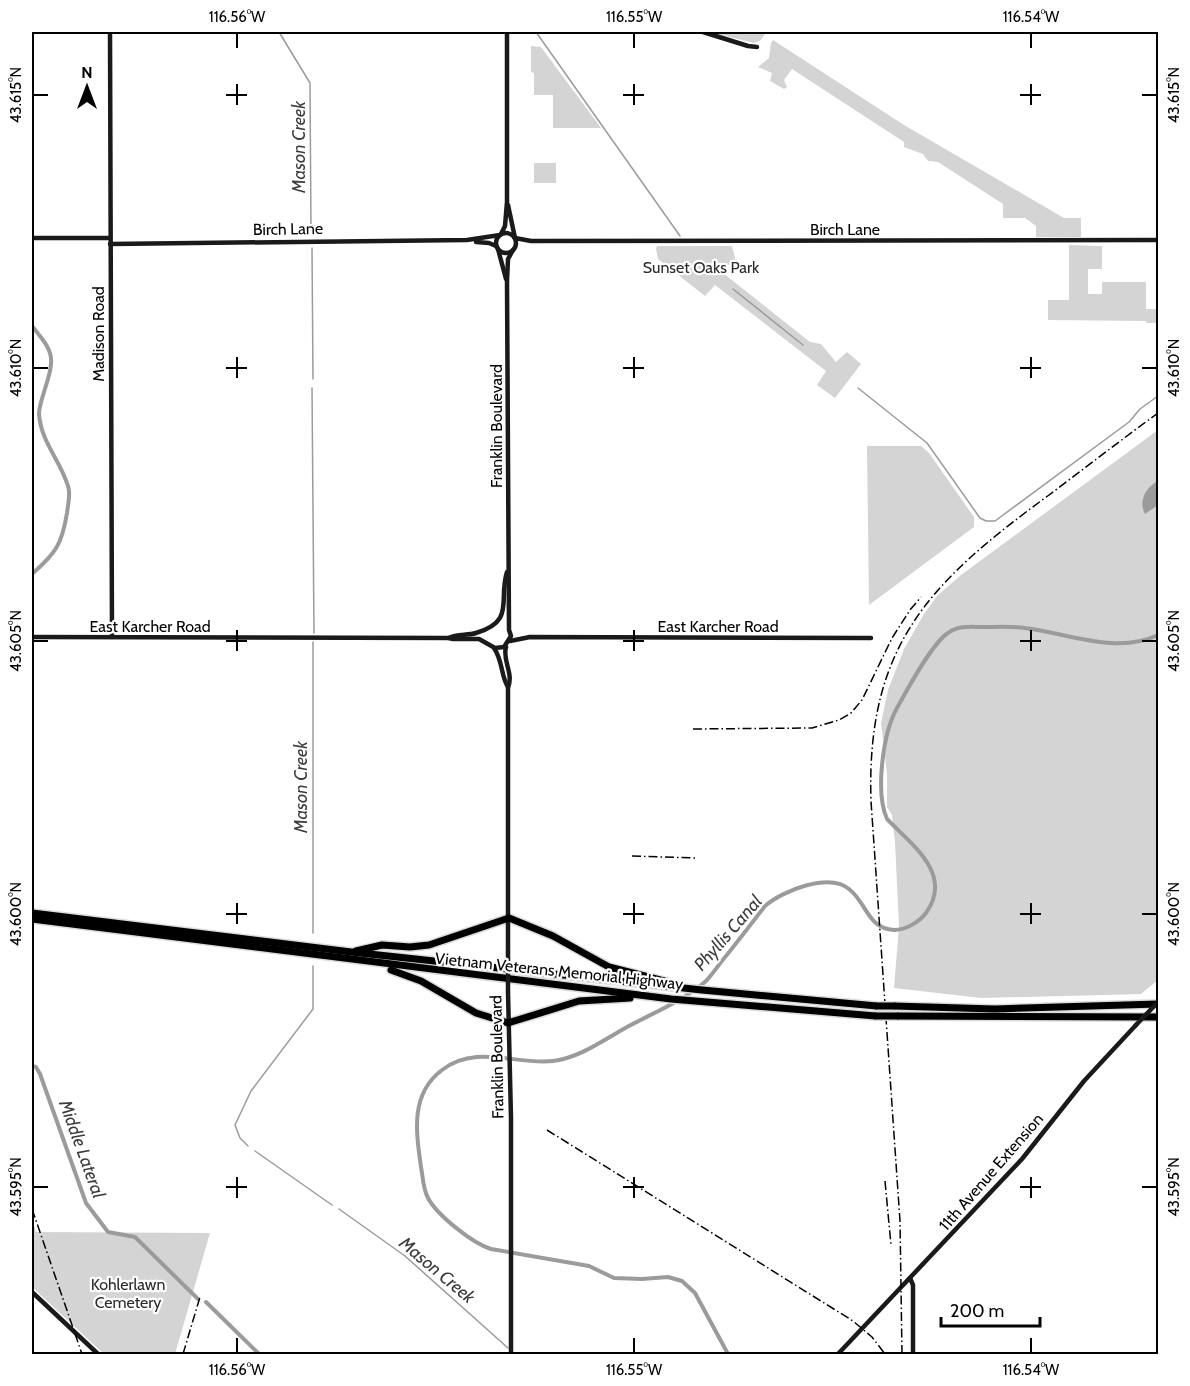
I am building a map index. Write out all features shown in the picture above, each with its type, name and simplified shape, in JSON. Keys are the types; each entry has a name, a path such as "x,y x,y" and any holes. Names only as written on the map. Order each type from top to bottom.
{"highway":[{"name":"Vietnam Veterans Memorial Highway","path":"32,913 351,952 688,986"},
{"path":"351,952 382,945 429,945 509,918 553,936 609,967 665,982 757,996 877,1006 995,1008 1158,1003"},
{"name":"Vietnam Veterans Memorial Highway","path":"32,921 672,999 876,1016 1158,1017"},
{"path":"302,954 396,970 430,985 476,1013 508,1023 579,1001 631,998 672,999"}],"street":[{"name":"Madison Road","path":"110,32 112,637"},
{"path":"507,32 507,202 505,226 496,240 497,247 505,252 513,249 516,244 507,202"},
{"path":"703,32 756,47"},
{"path":"748,46 753,53"},
{"path":"500,235 510,234 515,238"},
{"name":"Birch Lane","path":"467,240 500,235"},
{"name":"Birch Lane","path":"32,238 110,241 467,240 489,243 497,247"},
{"name":"Birch Lane","path":"515,238 531,241 1158,240"},
{"name":"Birch Lane","path":"513,249 531,241"},
{"name":"Franklin Boulevard","path":"497,247 507,281"},
{"name":"Franklin Boulevard","path":"510,632 507,281 508,259 513,249"},
{"name":"Franklin Boulevard","path":"492,626 504,612 508,570"},
{"path":"449,638 453,635 474,634 492,626 502,625 510,632 530,637"},
{"path":"487,642 486,636 492,626"},
{"path":"508,643 510,632"},
{"name":"East Karcher Road","path":"32,637 449,638"},
{"path":"449,638 479,639 487,642 493,648 501,648 508,643 530,637"},
{"name":"East Karcher Road","path":"530,637 871,638"},
{"name":"Franklin Boulevard","path":"508,643 504,652 511,682 508,687 511,1354"},
{"name":"Franklin Boulevard","path":"493,648 501,659 505,683 508,687"},
{"name":"11th Avenue Extension","path":"838,1354 1022,1159 1084,1081 1158,1003"},
{"path":"910,1278 913,1285 913,1354"},
{"path":"32,1292 98,1354"}],"green space":[{"path":"709,32 761,32 765,34 760,41 754,43"},
{"path":"773,40 904,125 1064,218 1081,218 1081,237 1036,237 1036,226 1025,218 1003,218 1003,204 938,162 928,161 923,154 904,147 904,142 792,69 784,80 787,87 784,89 770,81 772,73 758,67 769,58"},
{"path":"531,46 541,47 601,128 553,128 553,95 534,95"},
{"path":"534,163 556,163 556,183 534,183"},
{"path":"1069,245 1102,246 1102,269 1088,269 1088,294 1102,294 1102,282 1146,282 1146,309 1158,309 1158,323 1048,320 1048,300 1069,300"},
{"name":"Sunset Oaks Park","path":"657,246 732,246 736,262 723,267 723,273 810,342 821,344 836,362 847,352 861,364 835,398 817,385 826,371 715,285 705,296 658,259"},
{"path":"1158,430 1158,980 1141,994 981,998 894,988 899,926 895,842 892,815 887,807 887,774 881,723 888,690 904,649 937,596 961,575"},
{"path":"867,446 921,446 929,453 974,517 974,527 869,605"},
{"name":"Kohlerlawn Cemetery","path":"32,1219 36,1232 210,1233 175,1354 104,1354 32,1287"}],"shaded area":[{"path":"1158,481 1158,505 1145,514 1142,504 1144,495"}],"waterway":[{"name":"Mason Creek","path":"279,32 310,83 311,234"},
{"path":"536,32 680,236"},
{"name":"Mason Creek","path":"312,248 313,379"},
{"path":"733,289 803,345"},
{"path":"32,326 45,343 51,356 50,371 39,414 40,424 69,489 65,524 57,547 32,574"},
{"name":"Mason Creek","path":"312,388 314,633"},
{"path":"858,388 927,443 980,518 986,521 995,521 1129,422 1140,409 1158,396"},
{"name":"Phyllis Canal","path":"728,1354 695,1293 682,1281 668,1277 614,1278 589,1266 491,1249 474,1241 447,1220 428,1198 423,1183 417,1127 420,1102 425,1090 442,1070 455,1062 468,1058 496,1057 553,1061 591,1048 688,995 706,981 765,906 794,890 818,883 840,884 855,895 878,925 894,930 912,925 926,913 933,899 935,885 926,861 887,819 883,808 882,763 892,719 913,679 935,646 948,633 965,627 1020,627 1109,643 1142,641 1158,635"},
{"name":"Mason Creek","path":"313,642 313,933"},
{"name":"Mason Creek","path":"248,1146 240,1138 235,1125 251,1091 313,1009 313,966"},
{"name":"Middle Lateral","path":"32,1066 36,1067 40,1074 86,1203 108,1232 135,1237 198,1299"},
{"name":"Mason Creek","path":"255,1151 332,1205"},
{"name":"Mason Creek","path":"339,1209 405,1256 508,1348"},
{"name":"Middle Lateral","path":"206,1302 259,1354"}],"railway":[{"path":"902,1354 900,1221 871,801 872,747 880,700 894,659 913,622 939,589 970,558 1007,527 1158,413"},
{"path":"693,729 812,728 839,720 851,713 862,700 892,638 921,597"},
{"path":"632,856 696,858"},
{"path":"547,1130 853,1321 872,1337 885,1354"},
{"path":"885,1181 891,1245"},
{"path":"32,1209 82,1354"},
{"path":"183,1354 200,1297"}]}
